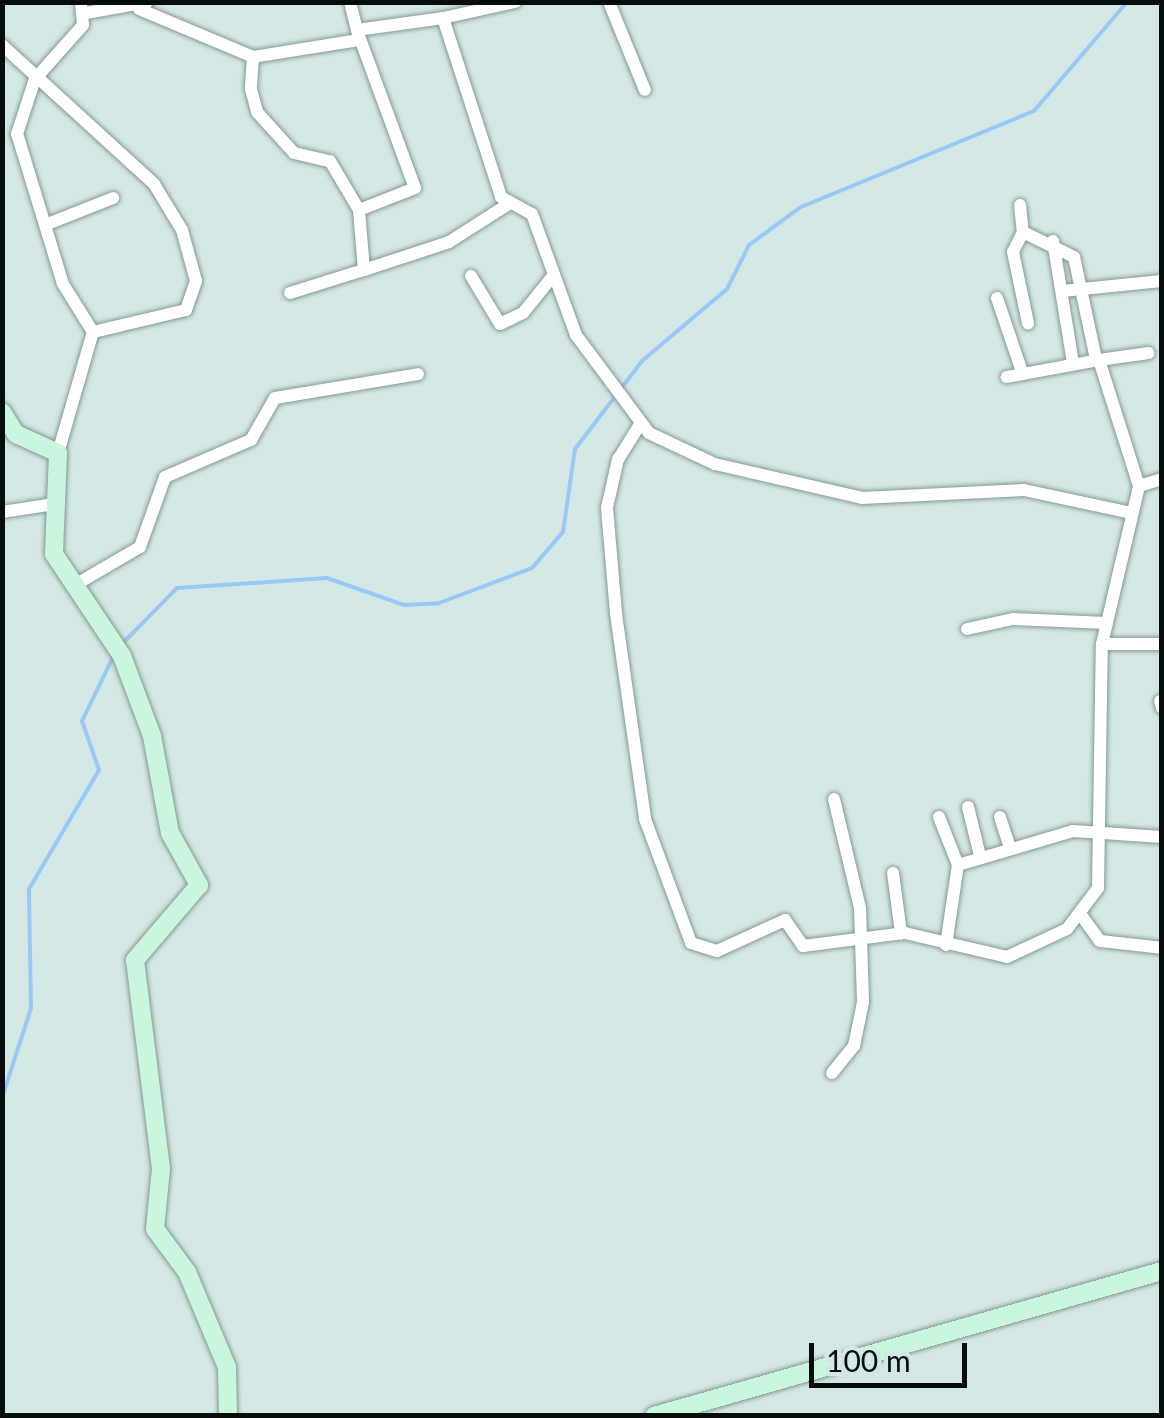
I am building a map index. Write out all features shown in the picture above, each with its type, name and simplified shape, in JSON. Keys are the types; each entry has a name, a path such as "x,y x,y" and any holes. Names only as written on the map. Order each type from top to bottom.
{"street":[{"path":"350,2 358,35 415,188 359,210"},
{"path":"228,1416 227,1366 188,1272 153,1222 161,1169 136,954 200,889 170,833 152,736 118,647 74,585 52,545 58,453 93,332 66,290 50,223 17,134 34,80 84,8 143,6 253,57 515,2"},
{"path":"609,2 645,90"},
{"path":"443,18 507,205"},
{"path":"2,46 34,80 164,196 196,282 178,315 93,332"},
{"path":"253,57 257,112 294,153 330,162 359,210 364,270"},
{"path":"50,223 113,198"},
{"path":"290,293 448,242 507,205"},
{"path":"507,205 532,214 552,277 613,393 639,426 715,464 862,498 1024,490 1132,512"},
{"path":"1020,205 1022,232 1013,252 1028,323"},
{"path":"639,426 614,473 608,536 638,781 677,916 701,952 785,920 803,946 863,934 901,934 1006,957 1081,915 1098,888 1102,644 1140,486 1097,359 1086,290 1074,257 1053,241 1022,232"},
{"path":"1053,241 1072,363"},
{"path":"470,276 500,324 523,313 552,277"},
{"path":"1062,292 1162,281"},
{"path":"997,298 1015,375 1149,353"},
{"path":"74,585 128,559 165,477 252,440 275,398 418,374"},
{"path":"2,412 11,439 58,453"},
{"path":"1140,486 1162,479"},
{"path":"2,512 54,504"},
{"path":"967,628 1013,619 1107,623"},
{"path":"1102,644 1162,644"},
{"path":"832,1073 859,1034 863,934 834,799"},
{"path":"968,808 980,856"},
{"path":"939,817 958,865 946,945"},
{"path":"1000,817 1010,848"},
{"path":"958,865 1010,848 1098,831 1162,836"},
{"path":"892,872 901,934"},
{"path":"1081,915 1100,941 1162,948"},
{"path":"654,1416 1162,1271"}],"waterway":[{"path":"121,645 177,588 327,578 404,605 439,603 532,568 563,532 575,449 642,361 727,289 749,245 801,207 1034,111 1127,2"},
{"path":"2,1098 31,1008 29,889 99,770 82,721 115,653"}]}
